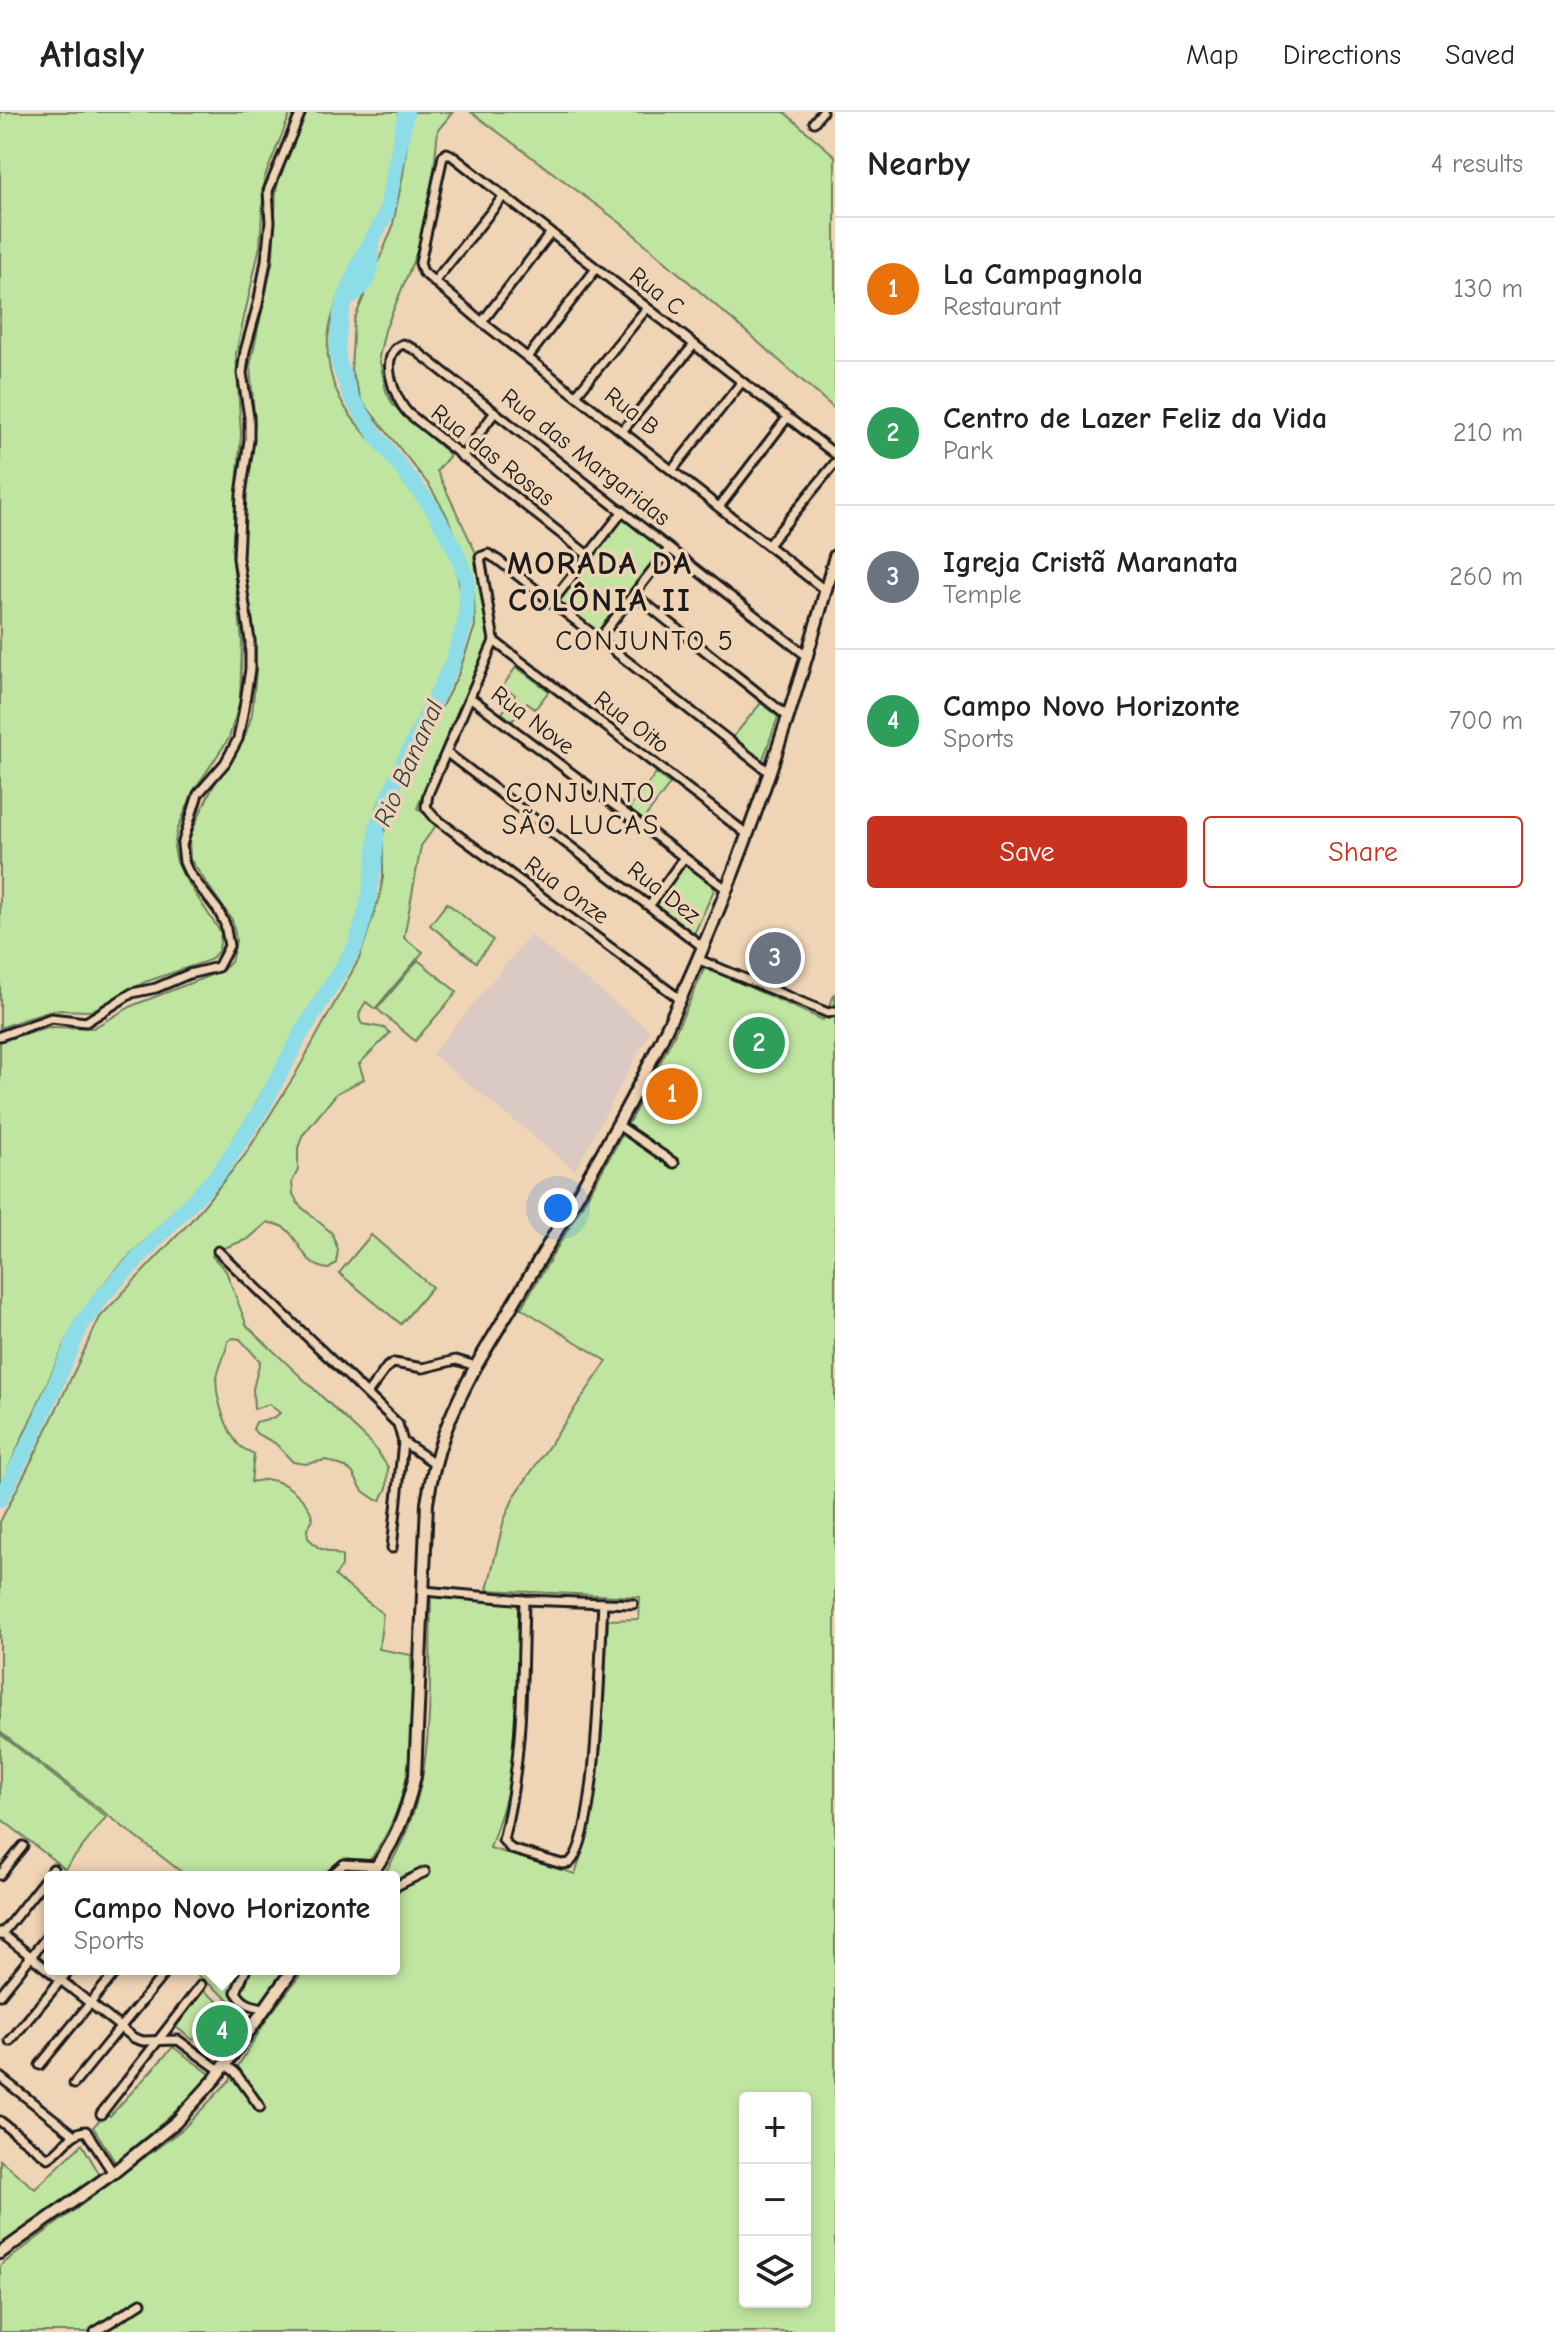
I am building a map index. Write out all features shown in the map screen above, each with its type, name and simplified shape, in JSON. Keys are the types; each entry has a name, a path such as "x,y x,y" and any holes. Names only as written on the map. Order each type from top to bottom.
{"main road":[{"path":"373,1871 398,1831 415,1776 427,1503 433,1462 447,1421 476,1366 618,1125 680,999 703,947 769,772 808,657 835,556"},
{"path":"0,2253 113,2173 176,2122 206,2091 289,1975"}],"street":[{"path":"0,1036 51,1018 86,1022 132,993 156,988 189,974 212,971 218,967 229,946 225,924 189,873 182,845 198,794 225,763 238,739 244,708 250,669 250,641 238,558 249,417 242,373 266,261 270,222 268,191 301,112"},
{"path":"814,122 822,112"},
{"name":"Rua C","path":"420,259 441,159 448,153 835,454"},
{"path":"434,282 503,197"},
{"path":"482,322 550,234"},
{"name":"Rua B","path":"420,259 421,269 482,322 826,591"},
{"path":"528,357 596,269"},
{"path":"577,394 647,308"},
{"name":"Rua das Rosas","path":"414,349 399,345 389,357 397,396 408,413 589,556"},
{"path":"623,430 693,346"},
{"name":"Rua das Margaridas","path":"414,349 808,657"},
{"path":"673,469 741,383"},
{"path":"462,457 495,412"},
{"path":"719,507 787,418"},
{"path":"768,545 835,463"},
{"path":"551,603 623,511"},
{"path":"598,640 669,549"},
{"path":"447,753 494,641 479,560 483,555 490,555 769,772"},
{"path":"635,595 787,716"},
{"name":"Rua Oito","path":"494,641 747,834"},
{"name":"Rua Nove","path":"471,698 725,888"},
{"name":"Rua Onze","path":"447,753 428,794 426,807 430,813 680,999"},
{"name":"Rua Dez","path":"447,753 703,947"},
{"path":"650,905 683,859"},
{"path":"697,959 828,1013 835,1011"},
{"path":"618,1125 674,1163"},
{"path":"218,1251 393,1417 402,1430 392,1548"},
{"path":"367,1394 387,1367 394,1363 423,1368 456,1360 476,1366"},
{"path":"403,1442 433,1462"},
{"path":"424,1591 524,1600 633,1604"},
{"path":"524,1600 519,1751 503,1840 511,1849 562,1864 575,1859 592,1789 603,1603"},
{"path":"0,1875 23,1846"},
{"path":"336,1871 344,1864 378,1866"},
{"path":"400,1884 425,1872"},
{"path":"44,1880 1,1934 44,1968"},
{"path":"0,1995 44,1941"},
{"path":"52,1975 137,2040 180,2041 223,2068 235,2072 260,2107"},
{"path":"10,2041 65,1975"},
{"path":"40,2065 113,1975"},
{"path":"74,2084 163,1975"},
{"path":"243,1975 236,1992 242,2001 264,2008"},
{"path":"101,2114 201,1985"},
{"path":"0,2077 73,2134"},
{"path":"0,2121 45,2157 56,2153 73,2134 82,2130 88,2133 113,2173"},
{"path":"95,2332 141,2303"}],"shaded area":[{"path":"530,935 650,1031 575,1170 432,1054"}],"green space":[{"path":"0,112 291,112 264,179 260,246 236,353 241,434 232,553 242,640 240,701 229,738 193,792 174,847 183,875 221,933 219,950 210,960 145,982 91,1011 44,1012 0,1028"},
{"path":"306,112 399,112 385,200 338,300 328,337 328,357 343,405 362,431 409,482 443,535 457,574 460,594 455,639 437,688 375,813 361,907 347,952 216,1166 119,1267 82,1313 65,1343 0,1486 0,1041 48,1027 93,1028 134,1005 222,971 231,962 236,941 232,920 190,859 189,837 211,790 245,736 252,714 256,645 243,562 244,508 255,424 250,366 273,259 276,191"},
{"path":"411,112 453,112 438,130 421,242 385,330 379,357 386,391 393,405 450,455 437,471 476,553 490,637 417,808 437,824 421,846 404,938 423,952 375,1009 366,1002 362,1007 359,1015 362,1024 384,1028 390,1033 359,1064 364,1079 337,1093 302,1136 298,1149 293,1194 299,1205 332,1233 338,1250 336,1263 329,1269 320,1267 306,1256 287,1230 268,1222 248,1239 216,1251 212,1256 226,1271 247,1326 370,1442 388,1467 387,1488 381,1500 376,1500 363,1491 352,1472 345,1467 326,1460 305,1464 293,1462 275,1443 257,1434 253,1429 256,1422 280,1413 269,1404 254,1409 253,1389 260,1361 240,1339 228,1341 217,1378 217,1394 234,1438 241,1447 254,1454 251,1482 278,1482 303,1500 313,1519 307,1529 308,1538 319,1548 342,1556 342,1566 335,1576 383,1614 379,1649 411,1655 411,1745 401,1800 376,1852 361,1871 180,1871 0,1732 0,1522 100,1317 191,1221 245,1155 295,1075 359,959 379,898 383,878 383,836 390,813 399,789 458,675 475,626 474,596 466,562 446,514 429,485 362,401 351,370 354,320 392,229"},
{"path":"471,112 784,112 835,156 835,409 622,224"},
{"path":"623,518 664,550 599,636 558,602"},
{"path":"516,667 549,691 535,709 527,703 512,721 502,713 515,695 503,686"},
{"path":"761,703 778,717 762,762 733,737"},
{"path":"656,773 670,784 643,820 629,809"},
{"path":"683,863 709,881 714,890 694,934 654,903"},
{"path":"447,903 493,940 476,962 430,925"},
{"path":"418,960 457,992 415,1041 377,1009"},
{"path":"705,967 823,1020 835,993 835,2332 0,2332 0,2266 184,2128 229,2081 269,2016 300,1975 400,1975 400,1871 386,1871 401,1845 414,1812 422,1777 429,1705 431,1595 518,1603 515,1743 506,1796 490,1848 575,1874 585,1843 597,1780 608,1620 639,1619 640,1597 487,1590 504,1520 514,1497 607,1361 521,1308 619,1140 664,1055"},
{"path":"371,1235 432,1287 401,1324 339,1273"},
{"path":"0,1734 106,1817 65,1869 0,1818"},
{"path":"197,1975 280,1975 251,2016"},
{"path":"204,1991 221,2004 193,2040 176,2027"},
{"path":"222,2003 249,2022 223,2058 196,2040"},
{"path":"173,2047 209,2073 207,2081 115,2162 93,2127 106,2113 110,2116"},
{"path":"82,2144 100,2175 0,2250 0,2160 35,2189"}],"waterway":[{"name":"Rio Bananal","path":"0,1499 33,1436 82,1323 105,1293 219,1173 263,1106 302,1032 355,947 367,908 377,826 403,763 453,662 466,619 467,580 455,549 433,509 375,434 351,397 339,364 337,347 341,313 358,266 386,214 406,112"},
{"path":"345,300 361,288 368,277 371,245"}],"place":[{"name":"Igreja Cristã Maranata","path":"775,958"},
{"name":"Centro de Lazer Feliz da Vida","path":"759,1043"},
{"name":"La Campagnola","path":"672,1094"},
{"name":"Campo Novo Horizonte","path":"222,2031"}],"district":[{"name":"MORADA DA COLÔNIA II","path":"600,582"},
{"name":"CONJUNTO 5","path":"645,640"},
{"name":"CONJUNTO SÃO LUCAS","path":"581,808"}]}
